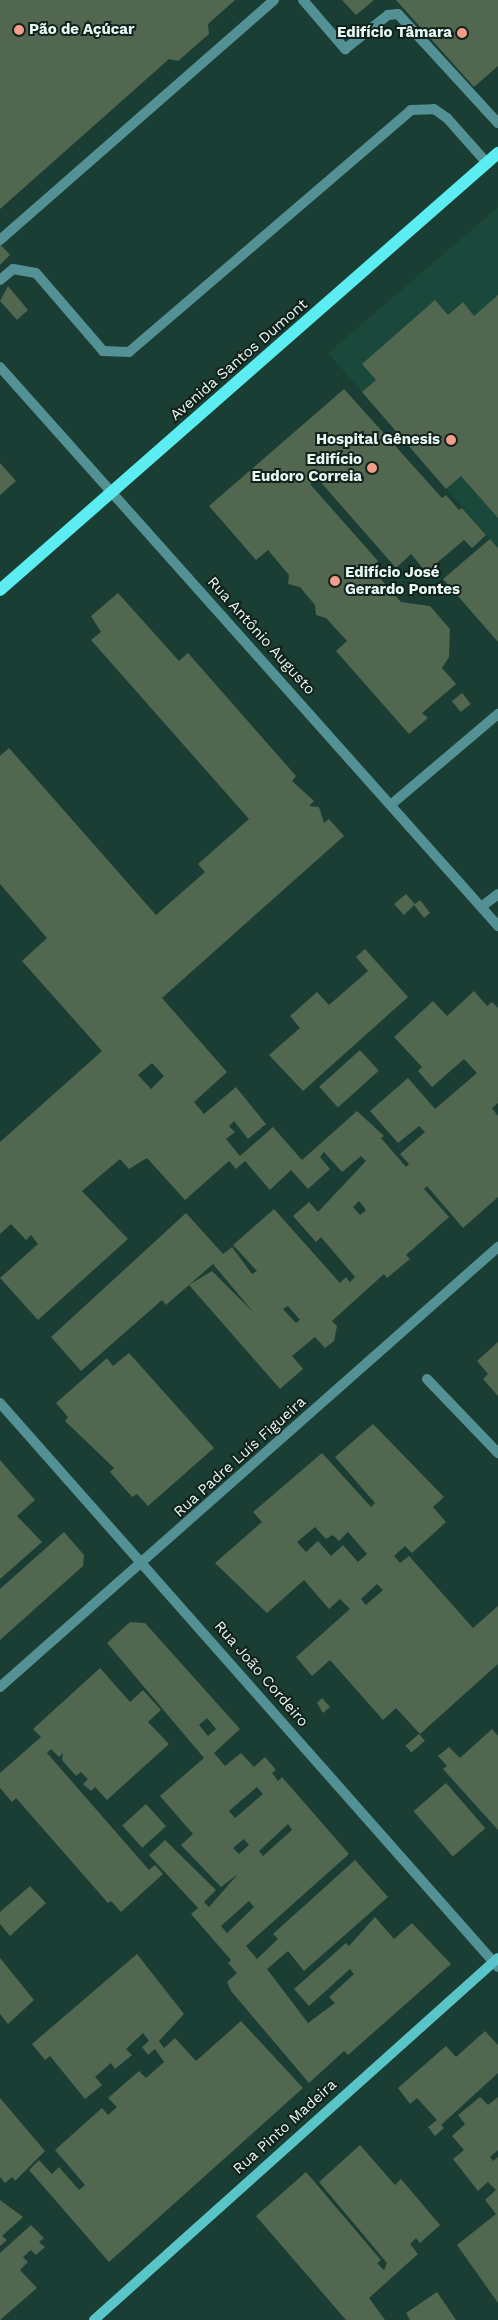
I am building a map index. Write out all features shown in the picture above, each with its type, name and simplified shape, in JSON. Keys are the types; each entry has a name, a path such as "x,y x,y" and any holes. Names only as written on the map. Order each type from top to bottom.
{"main road":[{"name":"Avenida Santos Dumont","path":"0,590 498,153"},
{"name":"Rua Pinto Madeira","path":"94,2320 497,1962"}],"street":[{"path":"0,240 274,0"},
{"path":"303,0 345,49 388,15 398,14 498,123"},
{"path":"0,280 24,268 36,273 103,351 129,352 411,110 434,109 447,118 487,163"},
{"name":"Rua Antônio Augusto","path":"0,367 111,494 392,803 498,926"},
{"path":"392,803 498,714"},
{"path":"481,907 498,894"},
{"name":"Rua Padre Luís Figueira","path":"0,1687 498,1247"},
{"path":"427,1379 498,1453"},
{"name":"Rua João Cordeiro","path":"0,1403 497,1962"}],"shaded area":[{"name":"Hospital Gênesis","path":"498,207 498,548 328,353"}],"building":[{"path":"0,0 235,0 208,24 209,34 178,61 169,59 0,209"},
{"path":"342,0 374,0 356,15"},
{"name":"Edifício Tâmara","path":"396,0 498,0 498,66 474,87"},
{"path":"0,244 10,255 0,265"},
{"path":"8,286 28,310 17,320 0,301"},
{"name":"Hospital Gênesis","path":"498,295 498,518 461,476 446,489 362,392 376,380 362,364 435,300 448,315 463,302 474,316"},
{"name":"Edifício José Gerardo Pontes","path":"344,389 442,498 446,495 459,510 462,508 486,535 472,548 464,540 426,572 411,554 396,568 317,478 310,484 378,561 371,568 401,602 430,606 450,629 449,657 442,668 456,684 422,713 428,718 409,734 336,651 347,641 326,618 316,615 315,605 300,587 288,584 289,575 268,550 256,560 209,506"},
{"path":"0,463 16,481 0,495"},
{"path":"490,539 498,548 498,642 443,579"},
{"path":"118,593 179,661 188,653 296,776 292,781 314,801 309,806 319,807 324,823 329,819 344,836 162,998 227,1072 194,1102 204,1114 236,1087 266,1124 248,1139 234,1121 229,1126 235,1132 226,1139 240,1156 273,1127 302,1160 357,1111 384,1136 381,1138 406,1167 409,1164 400,1154 425,1132 419,1126 398,1143 370,1111 408,1078 435,1109 477,1073 464,1059 432,1087 418,1071 422,1067 394,1037 433,1001 447,1016 474,991 487,1006 492,1002 498,1008 498,1103 492,1108 498,1116 498,1197 463,1228 427,1186 424,1189 449,1217 406,1255 410,1259 387,1278 384,1274 332,1321 337,1326 334,1341 325,1348 315,1337 292,1356 303,1369 280,1389 189,1285 166,1305 162,1300 81,1371 51,1337 186,1213 223,1254 232,1247 252,1274 257,1271 233,1245 274,1209 340,1283 346,1277 350,1282 355,1277 321,1237 316,1242 293,1216 309,1202 318,1212 366,1161 361,1156 342,1172 324,1152 320,1157 330,1169 308,1189 291,1170 270,1190 245,1161 236,1169 229,1161 185,1200 147,1158 129,1169 120,1159 82,1191 128,1239 38,1320 0,1278 38,1244 31,1235 26,1240 11,1224 0,1234 0,1142 102,1051 22,961 47,938 0,884 0,756 9,748 156,915 205,872 198,864 249,819 91,640 101,632 91,616","holes":["152,1063 164,1076 151,1089 138,1075","359,1201 366,1210 360,1215 353,1207","213,1264 254,1313 212,1271 189,1285","288,1306 300,1320 296,1323 283,1309"]},
{"path":"462,693 471,704 461,712 452,701"},
{"path":"406,894 415,904 420,900 430,913 424,918 414,905 404,915 394,904"},
{"path":"365,949 408,997 303,1091 269,1055 300,1028 290,1016 317,992 329,1005 368,971 356,957"},
{"path":"360,1050 379,1071 338,1108 319,1087"},
{"path":"498,1342 498,1396 483,1379 488,1374 477,1361"},
{"path":"129,1353 214,1448 148,1506 137,1494 132,1497 110,1472 114,1468 65,1421 68,1417 56,1403 107,1358 113,1366"},
{"path":"373,1424 444,1497 433,1507 446,1522 412,1553 405,1546 394,1556 400,1563 409,1556 473,1628 498,1606 498,1664 420,1734 396,1708 383,1720 330,1660 312,1676 296,1657 350,1609 340,1599 329,1609 304,1580 267,1613 215,1563 262,1522 253,1512 322,1453 371,1507 375,1503 335,1457","holes":["315,1527 326,1539 333,1535 339,1541 348,1532 367,1554 358,1562 343,1545 331,1556 318,1541 306,1552 297,1542","377,1584 383,1590 366,1605 361,1599"]},
{"path":"0,1460 35,1500 17,1516 42,1542 0,1579"},
{"path":"64,1532 84,1555 83,1566 0,1640 0,1589"},
{"path":"130,1622 145,1623 240,1729 214,1753 225,1766 241,1753 254,1767 265,1757 276,1770 272,1773 278,1781 282,1777 349,1854 246,1946 257,1959 278,1939 273,1934 355,1860 388,1897 304,1971 288,1951 267,1969 308,2023 335,2003 329,1997 354,1974 350,1969 309,2006 294,1989 346,1943 349,1946 375,1917 394,1939 412,1923 451,1964 348,2055 344,2051 309,2083 231,1991 227,1982 237,1973 228,1963 231,1960 191,1914 198,1908 149,1855 165,1840 216,1890 204,1902 209,1907 238,1874 221,1887 181,1845 193,1834 160,1796 204,1758 107,1643","holes":["207,1718 216,1729 208,1736 199,1725","257,1787 263,1794 235,1818 229,1811","288,1824 292,1830 263,1856 259,1851","244,1839 249,1845 239,1854 233,1848","249,1901 254,1907 227,1933 221,1926"]},
{"path":"100,1668 130,1702 143,1690 161,1710 148,1722 169,1744 107,1800 95,1787 91,1791 83,1784 88,1779 81,1772 76,1776 62,1760 63,1753 59,1757 51,1749 47,1753 149,1870 155,1865 163,1874 121,1912 111,1901 108,1903 16,1798 12,1802 0,1788 0,1773 41,1737 33,1729"},
{"path":"322,1698 330,1707 323,1713 317,1703"},
{"path":"492,1729 498,1736 498,1830 443,1769 447,1766 438,1756 449,1747 460,1758"},
{"path":"419,1734 425,1741 411,1753 405,1746"},
{"path":"446,1783 485,1828 453,1856 414,1811"},
{"path":"146,1804 166,1826 142,1848 122,1825"},
{"path":"30,1886 46,1903 10,1936 0,1924 0,1912"},
{"path":"137,1954 184,2014 159,2041 164,2048 175,2038 196,2061 241,2021 303,2088 109,2262 29,2170 39,2160 52,2174 59,2167 79,2190 85,2185 55,2150 102,2108 108,2115 117,2107 108,2098 139,2071 146,2078 164,2062 155,2049 148,2055 142,2047 149,2041 143,2033 126,2049 132,2055 115,2069 111,2063 95,2077 102,2085 85,2099 50,2056 45,2060 32,2044"},
{"path":"0,1958 34,2000 8,2024 0,2014"},
{"path":"485,2031 498,2045 498,2073 441,2125 444,2128 435,2136 428,2127 437,2120 417,2098 410,2104 398,2088 446,2046 456,2057"},
{"path":"480,2097 488,2105 498,2097 498,2150 490,2157 493,2161 498,2157 498,2303 457,2245 496,2214 485,2200 496,2190 488,2182 478,2191 453,2159 464,2150 452,2136 465,2124 458,2115"},
{"path":"0,2098 45,2151 15,2181 12,2177 5,2183 0,2177"},
{"path":"360,2145 395,2185 401,2179 440,2225 420,2243 416,2238 410,2244 418,2254 369,2298 385,2320 346,2320 256,2216 306,2172 381,2260 377,2263 384,2270 387,2263 319,2182"},
{"path":"0,2200 23,2217 2,2236 7,2240 0,2246"},
{"path":"31,2225 44,2238 39,2242 45,2247 36,2255 31,2250 23,2257 28,2262 20,2270 37,2288 0,2320 0,2253"},
{"path":"437,2292 456,2320 410,2320 406,2313"}],"place":[{"name":"Pão de Açúcar","path":"19,30"},
{"name":"Edifício Tâmara","path":"462,33"},
{"name":"Hospital Gênesis","path":"451,440"},
{"name":"Edifício Eudoro Correia","path":"372,468"},
{"name":"Edifício José Gerardo Pontes","path":"335,581"}]}
